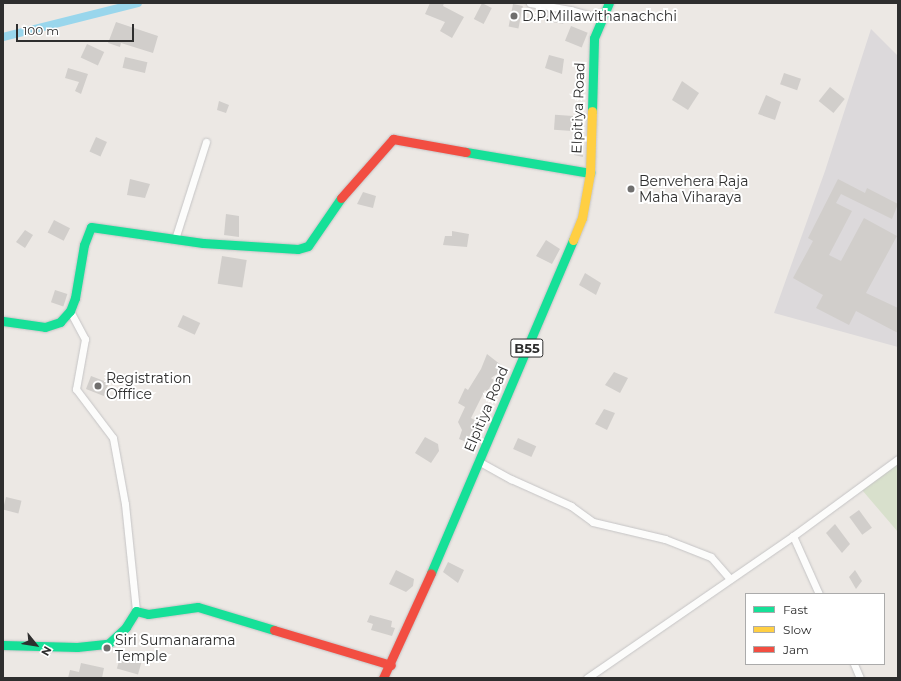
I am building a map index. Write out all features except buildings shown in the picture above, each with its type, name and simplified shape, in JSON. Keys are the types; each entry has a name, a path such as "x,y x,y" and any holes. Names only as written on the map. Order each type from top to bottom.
{"street":[{"path":"530,3 571,10 602,19"},
{"name":"Elpitiya Road","path":"383,678 391,665 582,218 590,173 594,38 609,3"},
{"path":"3,320 45,328 60,322 70,311 77,289 84,245 91,227 175,239 298,249 308,246 348,188 387,143 398,138 590,173"},
{"path":"175,239 206,142"},
{"path":"3,645 77,646 108,644 126,627 136,611 125,504 113,438 76,389 85,338 70,311"},
{"path":"587,678 793,536 898,459"},
{"path":"478,461 511,480 571,506 593,522 665,539 711,558 730,579"},
{"path":"793,536 818,593"},
{"path":"136,611 148,614 198,607 391,665"},
{"path":"854,665 860,678"}],"shaded area":[{"path":"871,29 898,56 898,347 774,313 825,171"}],"green space":[{"path":"898,462 898,532 862,490"}],"waterway":[{"path":"3,37 138,3"}],"traffic: fast":[{"path":"592,111 594,38 609,3"},
{"path":"466,152 590,173"},
{"path":"3,321 45,327 60,322 70,311 75,298 84,245 91,227 203,243 298,249 308,246 341,198"},
{"path":"431,573 573,240"},
{"path":"3,645 77,647 108,644 126,627 136,611 148,614 198,607 274,630"}],"traffic: slow":[{"path":"573,240 582,218 590,173 592,111"}],"traffic: jam":[{"path":"341,198 393,139 466,152"},
{"path":"383,678 431,573"},
{"path":"274,630 391,665"}],"place":[{"name":"D.P.Millawithanachchi","path":"514,16"},
{"name":"Benvehera Raja Maha Viharaya","path":"631,189"},
{"name":"Registration Offfice","path":"98,386"},
{"name":"Siri Sumanarama Temple","path":"107,648"}]}
